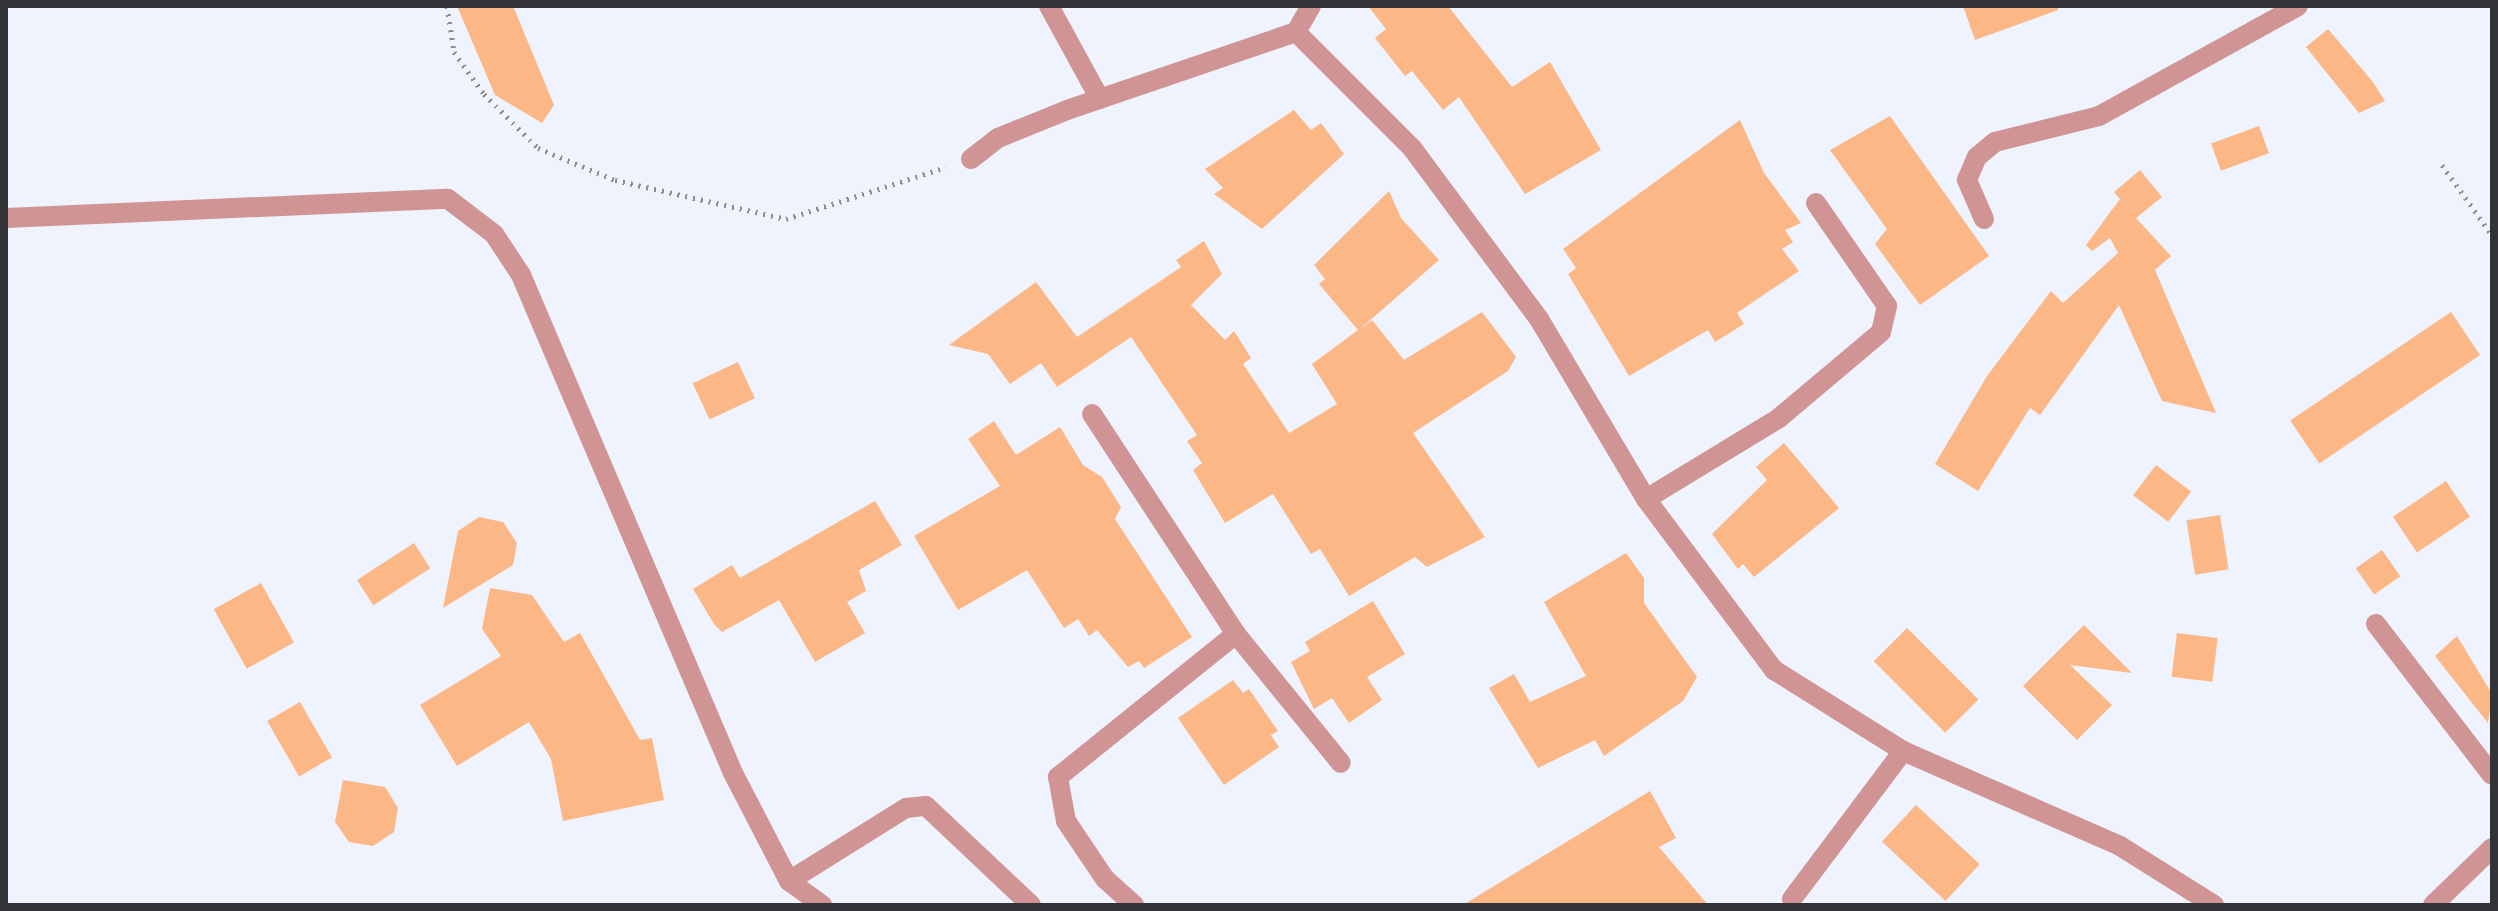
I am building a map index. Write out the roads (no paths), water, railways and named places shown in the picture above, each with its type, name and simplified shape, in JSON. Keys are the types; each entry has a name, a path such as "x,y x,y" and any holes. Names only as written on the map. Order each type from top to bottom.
{"street":[{"path":"1049,6 1100,99"},
{"path":"971,159 998,138 1100,99 1296,32 1311,6"},
{"path":"1984,219 1967,180 1977,157 1995,142 2099,116 2298,6"},
{"path":"1296,32 1412,148 1539,319 1646,499 1774,670 1903,751 2120,846 2214,905"},
{"path":"6,218 448,199 494,234 521,275 733,773 789,881 822,905"},
{"path":"1646,499 1779,418 1881,332 1887,306 1816,203"},
{"path":"1092,414 1236,634 1341,763"},
{"path":"2376,624 2492,775"},
{"path":"1134,905 1105,879 1066,821 1058,777 1236,634"},
{"path":"1792,899 1903,751"},
{"path":"789,881 906,808 926,806 1031,905"},
{"path":"2433,905 2492,848"}]}
